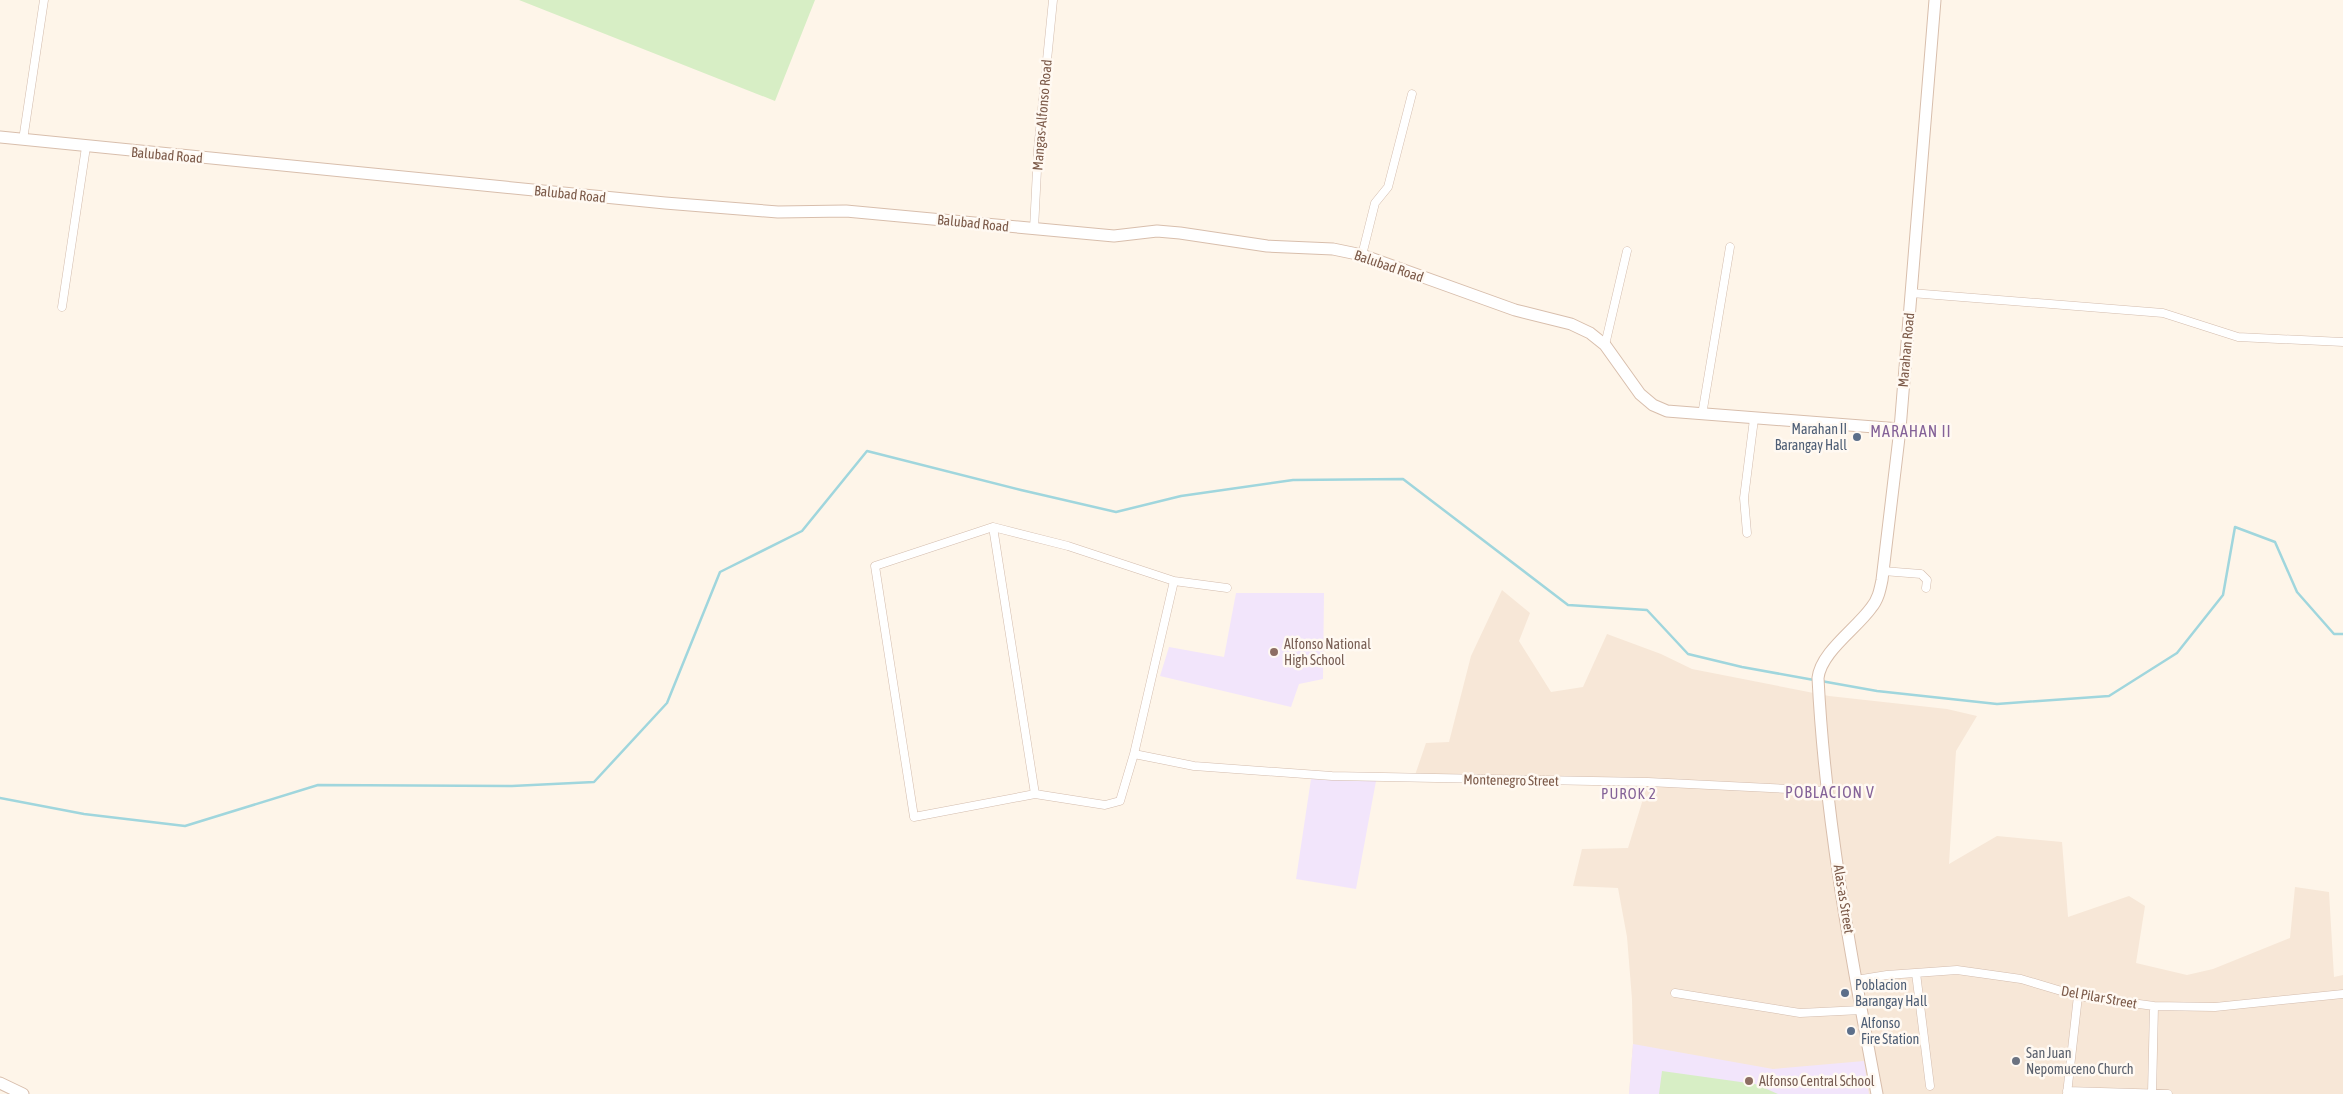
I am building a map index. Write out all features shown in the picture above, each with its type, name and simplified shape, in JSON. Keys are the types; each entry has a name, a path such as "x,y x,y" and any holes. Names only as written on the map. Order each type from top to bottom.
{"street":[{"path":"23,140 44,0"},
{"name":"Mangas-Alfonso Road","path":"1034,229 1038,150 1052,0"},
{"name":"Marahan Road","path":"1818,678 1823,662 1872,608 1878,596 1883,571 1900,429 1935,0"},
{"path":"1362,255 1376,204 1388,187 1412,94"},
{"name":"Balubad Road","path":"0,137 665,203 778,212 846,211 1114,236 1157,231 1267,246 1333,249 1362,255 1515,310 1571,324 1590,333 1605,345 1640,394 1653,405 1667,411 1900,429"},
{"path":"62,307 86,147"},
{"path":"1702,415 1730,247"},
{"path":"1605,345 1627,251"},
{"path":"1911,292 2163,313 2238,337 2343,342"},
{"path":"1747,533 1744,498 1754,419"},
{"path":"1174,581 1134,754 1120,801 1105,805 1035,794 914,817 875,566 993,527 1068,546 1174,581 1227,588"},
{"path":"993,527 1035,794"},
{"path":"1883,571 1921,574 1926,580 1926,588"},
{"name":"Alas-as Street","path":"1818,678 1828,790 1856,980 1877,1094"},
{"name":"Montenegro Street","path":"1134,754 1194,766 1332,776 1648,782 1828,790"},
{"name":"Del Pilar Street","path":"1856,980 1887,975 1957,970 2021,979 2078,996 2154,1006 2215,1007 2343,994"},
{"path":"1916,973 1930,1086"},
{"path":"1675,992 1800,1013 1861,1010"},
{"path":"2078,996 2067,1092 2168,1094"},
{"path":"2152,1094 2154,1006"},
{"path":"0,1083 24,1094"}],"shaded area":[{"path":"1502,590 1530,613 1519,641 1551,692 1583,687 1607,634 1661,654 1692,669 1829,696 1947,709 1977,716 1956,751 1949,864 1997,836 2062,842 2068,917 2129,896 2145,906 2136,963 2187,975 2213,969 2290,938 2295,887 2329,892 2334,977 2343,975 2343,1094 1629,1094 1633,1044 1632,999 1627,937 1618,888 1573,886 1582,849 1628,848 1647,786 1414,778 1426,743 1449,742 1471,656"},
{"name":"Alfonso National High School","path":"1236,593 1324,593 1323,679 1299,684 1291,707 1160,676 1169,647 1224,657"},
{"path":"1311,779 1376,781 1356,889 1296,879"},
{"name":"Alfonso Central School","path":"1633,1044 1773,1069 1864,1061 1869,1094 1629,1094"}],"green space":[{"path":"519,0 815,0 775,101"},
{"path":"1662,1071 1755,1084 1778,1094 1659,1094"}],"waterway":[{"path":"0,798 84,814 185,826 318,785 512,786 594,782 667,703 720,572 802,531 867,451 1116,512 1181,496 1293,480 1403,479 1568,605 1647,610 1688,654 1742,667 1814,680"},
{"path":"1821,681 1877,691 1997,704 2109,696 2177,653 2223,595 2235,527 2275,542 2297,592 2334,634 2343,634"}],"place":[{"name":"Marahan II Barangay Hall","path":"1857,437"},
{"name":"Alfonso National High School","path":"1274,652"},
{"name":"Poblacion Barangay Hall","path":"1845,993"},
{"name":"Alfonso Fire Station","path":"1851,1031"},
{"name":"San Juan Nepomuceno Church","path":"2016,1061"},
{"name":"Alfonso Central School","path":"1749,1081"}],"district":[{"name":"MARAHAN II","path":"1911,431"},
{"name":"POBLACION V","path":"1830,792"},
{"name":"PUROK 2","path":"1629,793"}]}
